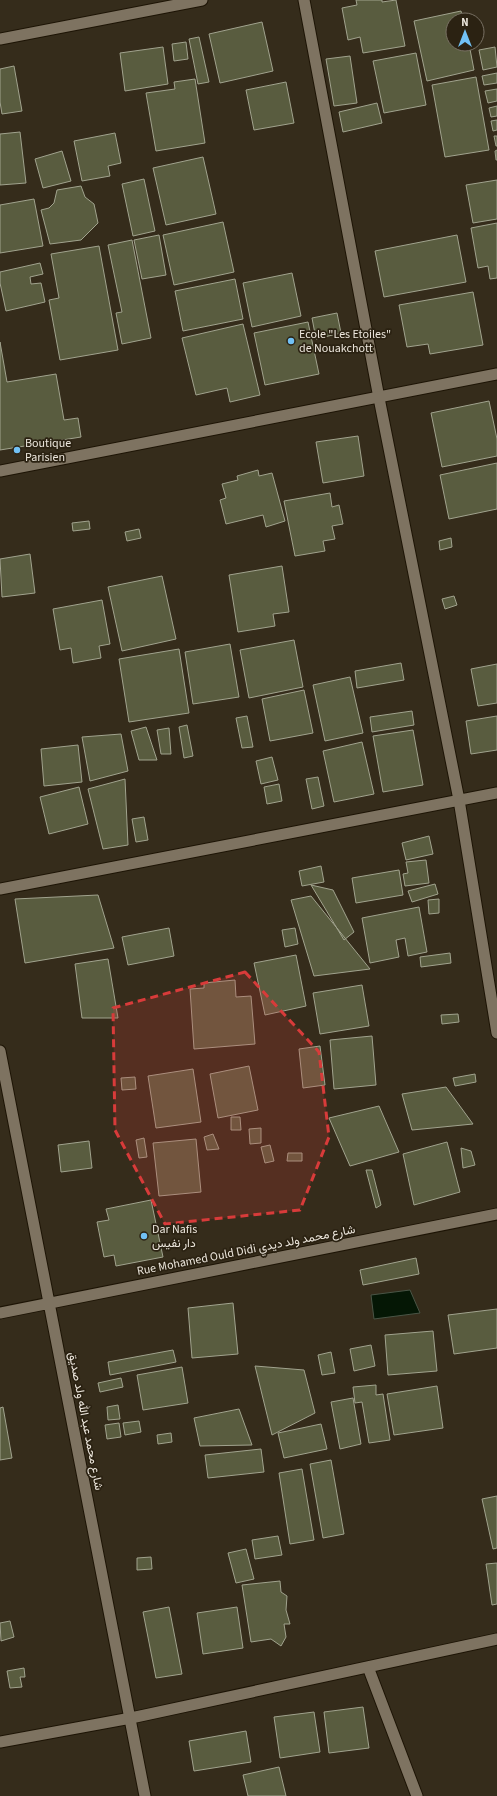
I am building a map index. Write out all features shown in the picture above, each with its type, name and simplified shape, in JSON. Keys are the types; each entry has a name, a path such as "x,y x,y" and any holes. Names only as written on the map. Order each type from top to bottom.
{"street":[{"path":"0,40 202,0"},
{"path":"304,0 379,398 459,800 497,1033"},
{"path":"0,471 497,374"},
{"path":"0,890 497,793"},
{"name":"شارع محمد عبد الله ولد صديق","path":"0,1051 145,1796"},
{"name":"Rue Mohamed Ould Didi شارع محمد ولد ديدي","path":"0,1313 49,1302 497,1214"},
{"path":"0,1742 131,1718 497,1639"},
{"path":"368,1666 417,1796"}],"highlighted area":[{"path":"245,972 319,1052 329,1137 300,1210 165,1224 115,1130 113,1008"}],"shaded area":[{"path":"410,1290 420,1313 374,1319 371,1295"}],"building":[{"path":"356,0 382,0 382,2 396,0 405,46 363,53 360,37 348,40 342,8 357,5"},
{"path":"445,14 445,52 471,52 474,70 427,81 414,21"},
{"path":"262,22 273,71 220,83 209,34"},
{"path":"199,37 209,82 198,84 189,39"},
{"path":"186,42 188,59 174,61 172,44"},
{"path":"163,47 168,84 125,91 120,53"},
{"path":"495,47 497,67 483,70 479,52 485,52 485,49"},
{"path":"416,53 426,105 384,113 373,61"},
{"path":"350,56 357,103 334,106 326,59"},
{"path":"14,66 22,111 2,114 0,102 0,69"},
{"path":"497,73 497,83 484,85 482,76"},
{"path":"476,77 489,150 445,157 432,85"},
{"path":"195,79 205,143 156,151 146,93 175,89 174,82"},
{"path":"286,82 294,123 254,130 246,90"},
{"path":"497,89 497,101 488,103 485,91"},
{"path":"377,103 382,123 343,132 339,112"},
{"path":"497,106 497,116 491,117 489,108"},
{"path":"497,120 497,130 493,131 491,121"},
{"path":"20,132 26,183 0,185 0,134"},
{"path":"115,133 121,163 108,166 110,176 82,181 74,141"},
{"path":"494,136 497,136 497,146 496,146"},
{"path":"497,150 497,160 496,160 495,151"},
{"path":"62,151 71,181 43,188 35,159"},
{"path":"203,157 216,214 166,225 153,168"},
{"path":"144,179 155,231 133,236 122,184"},
{"path":"497,180 497,219 473,223 466,185"},
{"path":"81,186 85,197 94,204 98,223 81,240 50,244 41,210 49,208 54,203 57,190"},
{"path":"34,199 43,246 0,253 0,205"},
{"path":"223,222 234,272 174,285 163,235"},
{"path":"497,223 497,278 490,279 488,266 478,268 471,228"},
{"path":"159,235 166,275 142,279 134,240"},
{"path":"457,235 466,282 384,297 375,251"},
{"path":"132,240 151,338 122,344 116,313 122,312 108,245"},
{"path":"99,246 118,350 60,360 49,300 59,298 51,254"},
{"path":"40,263 43,274 30,277 31,284 41,283 45,302 6,311 0,283 0,272"},
{"path":"292,273 301,316 252,327 243,283"},
{"path":"235,279 243,319 183,331 175,291"},
{"path":"473,292 483,345 430,354 428,344 407,347 399,305"},
{"path":"337,313 341,333 316,339 312,318"},
{"path":"308,322 319,374 265,385 254,333"},
{"path":"243,324 260,395 230,402 227,388 196,395 182,338"},
{"path":"0,342 7,382 56,374 64,420 78,418 81,437 0,450"},
{"path":"489,401 497,439 497,456 442,467 431,413"},
{"path":"358,436 364,476 323,483 316,442"},
{"path":"497,463 497,509 449,519 440,475"},
{"path":"258,470 259,476 272,473 285,521 266,527 263,515 226,524 220,500 226,498 222,484 238,480 237,476"},
{"path":"330,493 332,507 339,505 343,524 332,526 335,539 323,541 325,551 295,556 284,501"},
{"path":"89,521 90,529 73,531 72,523"},
{"path":"139,529 141,538 127,541 125,532"},
{"path":"451,538 452,547 440,550 439,541"},
{"path":"30,554 35,593 2,597 0,559"},
{"path":"282,566 289,612 273,614 275,626 238,632 229,575"},
{"path":"162,576 176,639 122,651 108,587"},
{"path":"454,596 457,605 445,609 442,599"},
{"path":"102,600 110,644 99,646 101,658 73,663 71,648 60,650 53,609"},
{"path":"294,640 303,687 249,698 240,650"},
{"path":"230,644 239,697 193,704 185,652"},
{"path":"179,649 189,713 129,722 119,659"},
{"path":"401,663 404,680 357,688 355,671"},
{"path":"497,664 497,703 478,706 471,669"},
{"path":"350,677 363,733 325,741 313,685"},
{"path":"304,690 313,733 270,741 262,699"},
{"path":"412,711 414,725 372,732 370,717"},
{"path":"247,716 253,747 242,748 236,718"},
{"path":"497,716 497,750 471,754 466,721"},
{"path":"187,725 193,756 184,758 179,727"},
{"path":"146,727 157,760 139,760 131,731"},
{"path":"169,728 171,754 161,754 157,730"},
{"path":"413,730 423,785 383,792 373,736"},
{"path":"121,734 128,771 90,781 82,737"},
{"path":"362,742 374,794 334,802 323,751"},
{"path":"78,745 82,782 44,786 41,749"},
{"path":"272,757 278,780 261,784 256,761"},
{"path":"318,777 324,806 312,809 306,779"},
{"path":"125,779 128,845 103,849 88,789"},
{"path":"279,784 282,801 267,804 264,787"},
{"path":"79,787 88,824 49,834 40,797"},
{"path":"144,817 148,840 136,842 132,819"},
{"path":"429,836 433,854 406,860 402,843"},
{"path":"426,860 429,883 405,886 403,874 408,873 406,862"},
{"path":"321,866 324,882 302,886 299,871"},
{"path":"399,870 403,895 356,903 352,878"},
{"path":"435,884 438,894 412,902 408,891"},
{"path":"311,885 333,890 354,932 344,940"},
{"path":"98,895 114,948 25,963 15,899"},
{"path":"311,896 370,969 314,976 291,900"},
{"path":"439,899 439,913 429,914 428,900"},
{"path":"419,907 427,952 408,956 405,938 396,940 399,957 370,963 362,918"},
{"path":"169,928 174,956 128,965 122,937"},
{"path":"295,928 298,944 285,947 282,930"},
{"path":"450,953 451,963 421,967 420,957"},
{"path":"296,955 306,1006 265,1015 254,963"},
{"path":"108,959 118,1018 82,1018 75,964"},
{"path":"235,980 236,997 251,996 255,1044 194,1049 190,989 204,988 204,983"},
{"path":"362,985 369,1026 320,1034 313,993"},
{"path":"458,1014 459,1022 442,1024 441,1015"},
{"path":"372,1036 376,1085 334,1089 330,1040"},
{"path":"320,1046 325,1085 303,1088 299,1049"},
{"path":"249,1066 258,1110 218,1118 210,1074"},
{"path":"193,1069 201,1122 156,1128 148,1076"},
{"path":"475,1074 476,1082 455,1086 453,1078"},
{"path":"135,1077 136,1089 122,1090 121,1078"},
{"path":"446,1087 473,1124 412,1130 402,1094"},
{"path":"379,1106 399,1152 350,1166 329,1118"},
{"path":"231,1117 240,1117 241,1130 231,1130"},
{"path":"261,1128 261,1143 250,1144 249,1129"},
{"path":"213,1134 219,1149 207,1150 204,1137"},
{"path":"144,1138 147,1157 139,1158 136,1140"},
{"path":"196,1139 201,1192 159,1196 153,1143"},
{"path":"89,1141 92,1168 61,1172 58,1145"},
{"path":"447,1142 460,1192 414,1205 403,1154"},
{"path":"270,1145 274,1161 265,1163 261,1147"},
{"path":"461,1148 471,1151 475,1165 463,1168"},
{"path":"288,1153 302,1153 302,1161 287,1161"},
{"path":"366,1170 372,1170 381,1205 376,1208"},
{"path":"151,1200 163,1257 116,1266 114,1255 104,1257 97,1222 109,1220 106,1209"},
{"path":"416,1258 419,1274 363,1285 360,1270"},
{"path":"233,1303 238,1354 192,1358 188,1308"},
{"path":"497,1309 497,1348 454,1354 448,1315"},
{"path":"433,1331 437,1371 388,1375 385,1335"},
{"path":"371,1345 375,1366 354,1371 350,1349"},
{"path":"173,1350 176,1362 110,1375 108,1362"},
{"path":"331,1352 335,1373 322,1375 318,1355"},
{"path":"255,1366 304,1370 315,1413 272,1435"},
{"path":"182,1367 188,1403 143,1410 137,1375"},
{"path":"121,1378 123,1387 100,1392 98,1383"},
{"path":"376,1385 376,1395 383,1394 390,1440 369,1443 362,1402 355,1403 353,1387"},
{"path":"437,1386 443,1428 394,1435 387,1394"},
{"path":"353,1398 361,1444 340,1449 331,1402"},
{"path":"118,1405 120,1419 108,1420 107,1407"},
{"path":"3,1407 12,1458 0,1460 0,1408"},
{"path":"239,1409 252,1445 200,1446 194,1418"},
{"path":"139,1421 141,1432 125,1435 123,1423"},
{"path":"119,1423 121,1437 107,1439 105,1425"},
{"path":"321,1424 327,1449 284,1458 278,1433"},
{"path":"171,1433 172,1442 158,1444 157,1435"},
{"path":"261,1449 264,1472 208,1478 205,1455"},
{"path":"331,1460 344,1534 323,1538 310,1464"},
{"path":"302,1469 314,1540 290,1544 279,1473"},
{"path":"497,1496 497,1548 493,1549 482,1499"},
{"path":"278,1536 282,1555 255,1559 252,1540"},
{"path":"246,1549 254,1579 236,1583 228,1553"},
{"path":"151,1557 152,1569 137,1570 137,1558"},
{"path":"497,1563 497,1604 492,1605 486,1564"},
{"path":"280,1581 281,1592 287,1596 286,1610 290,1624 284,1624 286,1637 281,1646 271,1639 251,1642 242,1585"},
{"path":"169,1607 182,1674 156,1678 143,1612"},
{"path":"237,1607 243,1648 203,1654 197,1613"},
{"path":"10,1621 14,1637 1,1641 0,1623"},
{"path":"24,1668 25,1677 20,1677 22,1687 10,1688 7,1671"},
{"path":"363,1707 369,1748 329,1753 324,1712"},
{"path":"314,1712 320,1752 280,1758 274,1717"},
{"path":"246,1731 251,1762 194,1771 189,1741"},
{"path":"279,1767 286,1796 248,1796 243,1775"}],"place":[{"name":"Ecole \"Les Etoiles\" de Nouakchott","path":"291,341"},
{"name":"Boutique Parisien","path":"17,450"},
{"name":"Dar Nafis دار نفيس","path":"144,1236"}]}
